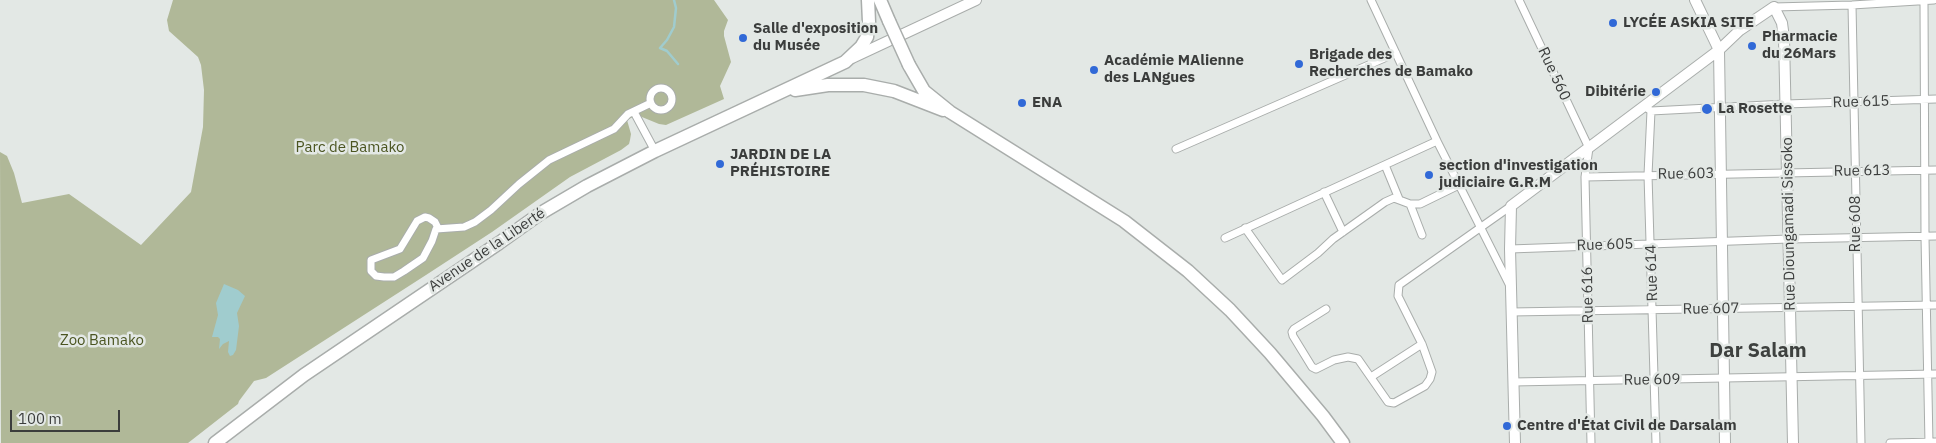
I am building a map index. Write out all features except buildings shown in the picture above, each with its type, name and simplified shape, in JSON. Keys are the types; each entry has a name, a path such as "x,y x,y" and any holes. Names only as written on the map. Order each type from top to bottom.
{"highway":[{"path":"780,92 845,62 861,47 867,37 869,22 868,0"},
{"path":"880,0 909,65 924,91 950,112 1124,221 1188,271 1230,310 1270,353 1343,443"},
{"path":"780,92 828,85 864,85 894,91 932,107 950,112"},
{"name":"Avenue de la Liberté","path":"214,443 304,375 541,213 587,186 655,151 780,92"}],"street":[{"path":"845,62 976,0"},
{"path":"1370,0 1437,141 1511,287"},
{"name":"Rue 560","path":"1519,0 1589,148"},
{"path":"1695,0 1719,50 1725,443"},
{"path":"1326,309 1292,332 1312,367 1316,369 1334,360 1353,357 1358,359 1391,404 1425,386 1432,372 1422,344 1398,296 1399,285 1589,148 1647,109 1719,50 1740,30 1774,4 1852,5 1934,0"},
{"path":"1924,1 1925,236 1929,443"},
{"name":"Rue Dioungamadi Sissoko","path":"1774,4 1782,23 1786,104 1793,443"},
{"name":"Rue 608","path":"1852,5 1861,443"},
{"path":"1176,149 1396,53"},
{"name":"Rue 615","path":"1647,109 1936,99"},
{"path":"438,228 464,227 475,222 549,160 614,129 628,114 651,104"},
{"name":"Rue 614","path":"1647,109 1656,443"},
{"path":"634,112 655,151"},
{"path":"1225,238 1437,141"},
{"name":"Rue 616","path":"1589,148 1585,177 1591,443"},
{"path":"1385,165 1399,199"},
{"name":"Rue 613","path":"1788,172 1936,170"},
{"name":"Rue 603","path":"1585,177 1788,172"},
{"path":"1245,228 1282,280 1385,202 1394,198 1410,204 1420,204 1428,202 1459,185"},
{"path":"1324,192 1343,232"},
{"path":"1410,204 1422,235"},
{"path":"1511,206 1511,312 1515,443"},
{"path":"424,217 429,218 435,222 438,228 423,258 404,272 394,277 384,277 376,276 371,271 371,260 400,249 417,221 424,217"},
{"name":"Rue 605","path":"1510,249 1722,241 1936,236"},
{"path":"1790,308 1936,304"},
{"name":"Rue 607","path":"1511,312 1790,308"},
{"path":"1370,377 1422,344"},
{"path":"1792,378 1936,374"},
{"name":"Rue 609","path":"1513,382 1792,378"},
{"path":"1890,443 1936,442"}],"green space":[{"name":"Parc de Bamako","path":"173,0 714,0 728,20 724,36 731,62 720,86 724,99 666,125 637,115 627,120 631,134 630,140 629,144 621,150 570,177 492,232 426,275 266,378 254,381 238,404 188,443 1,443 0,152 7,156 22,203 69,194 141,245 191,192 203,127 204,90 201,65 198,57 169,31 167,20"}],"water":[{"path":"224,284 238,290 245,296 237,313 239,326 236,350 230,356 228,352 229,341 219,349 220,339 212,337 218,315 216,303"}],"waterway":[{"path":"674,0 676,8 674,27 660,48 667,51 678,64"}],"place":[{"name":"LYCÉE ASKIA SITE","path":"1613,23"},
{"name":"Salle d'exposition du Musée","path":"743,38"},
{"name":"Pharmacie du 26Mars","path":"1752,46"},
{"name":"Brigade des Recherches de Bamako","path":"1299,64"},
{"name":"Académie MAlienne des LANgues","path":"1094,70"},
{"name":"Dibitérie","path":"1656,92"},
{"name":"ENA","path":"1022,103"},
{"name":"La Rosette","path":"1707,109"},
{"name":"JARDIN DE LA PRÉHISTOIRE","path":"720,164"},
{"name":"section d'investigation judiciaire G.R.M","path":"1429,175"},
{"name":"Centre d'État Civil de Darsalam","path":"1507,426"}],"district":[{"name":"Dar Salam","path":"1758,351"}],"park label":[{"name":"Zoo Bamako","path":"102,341"}]}
